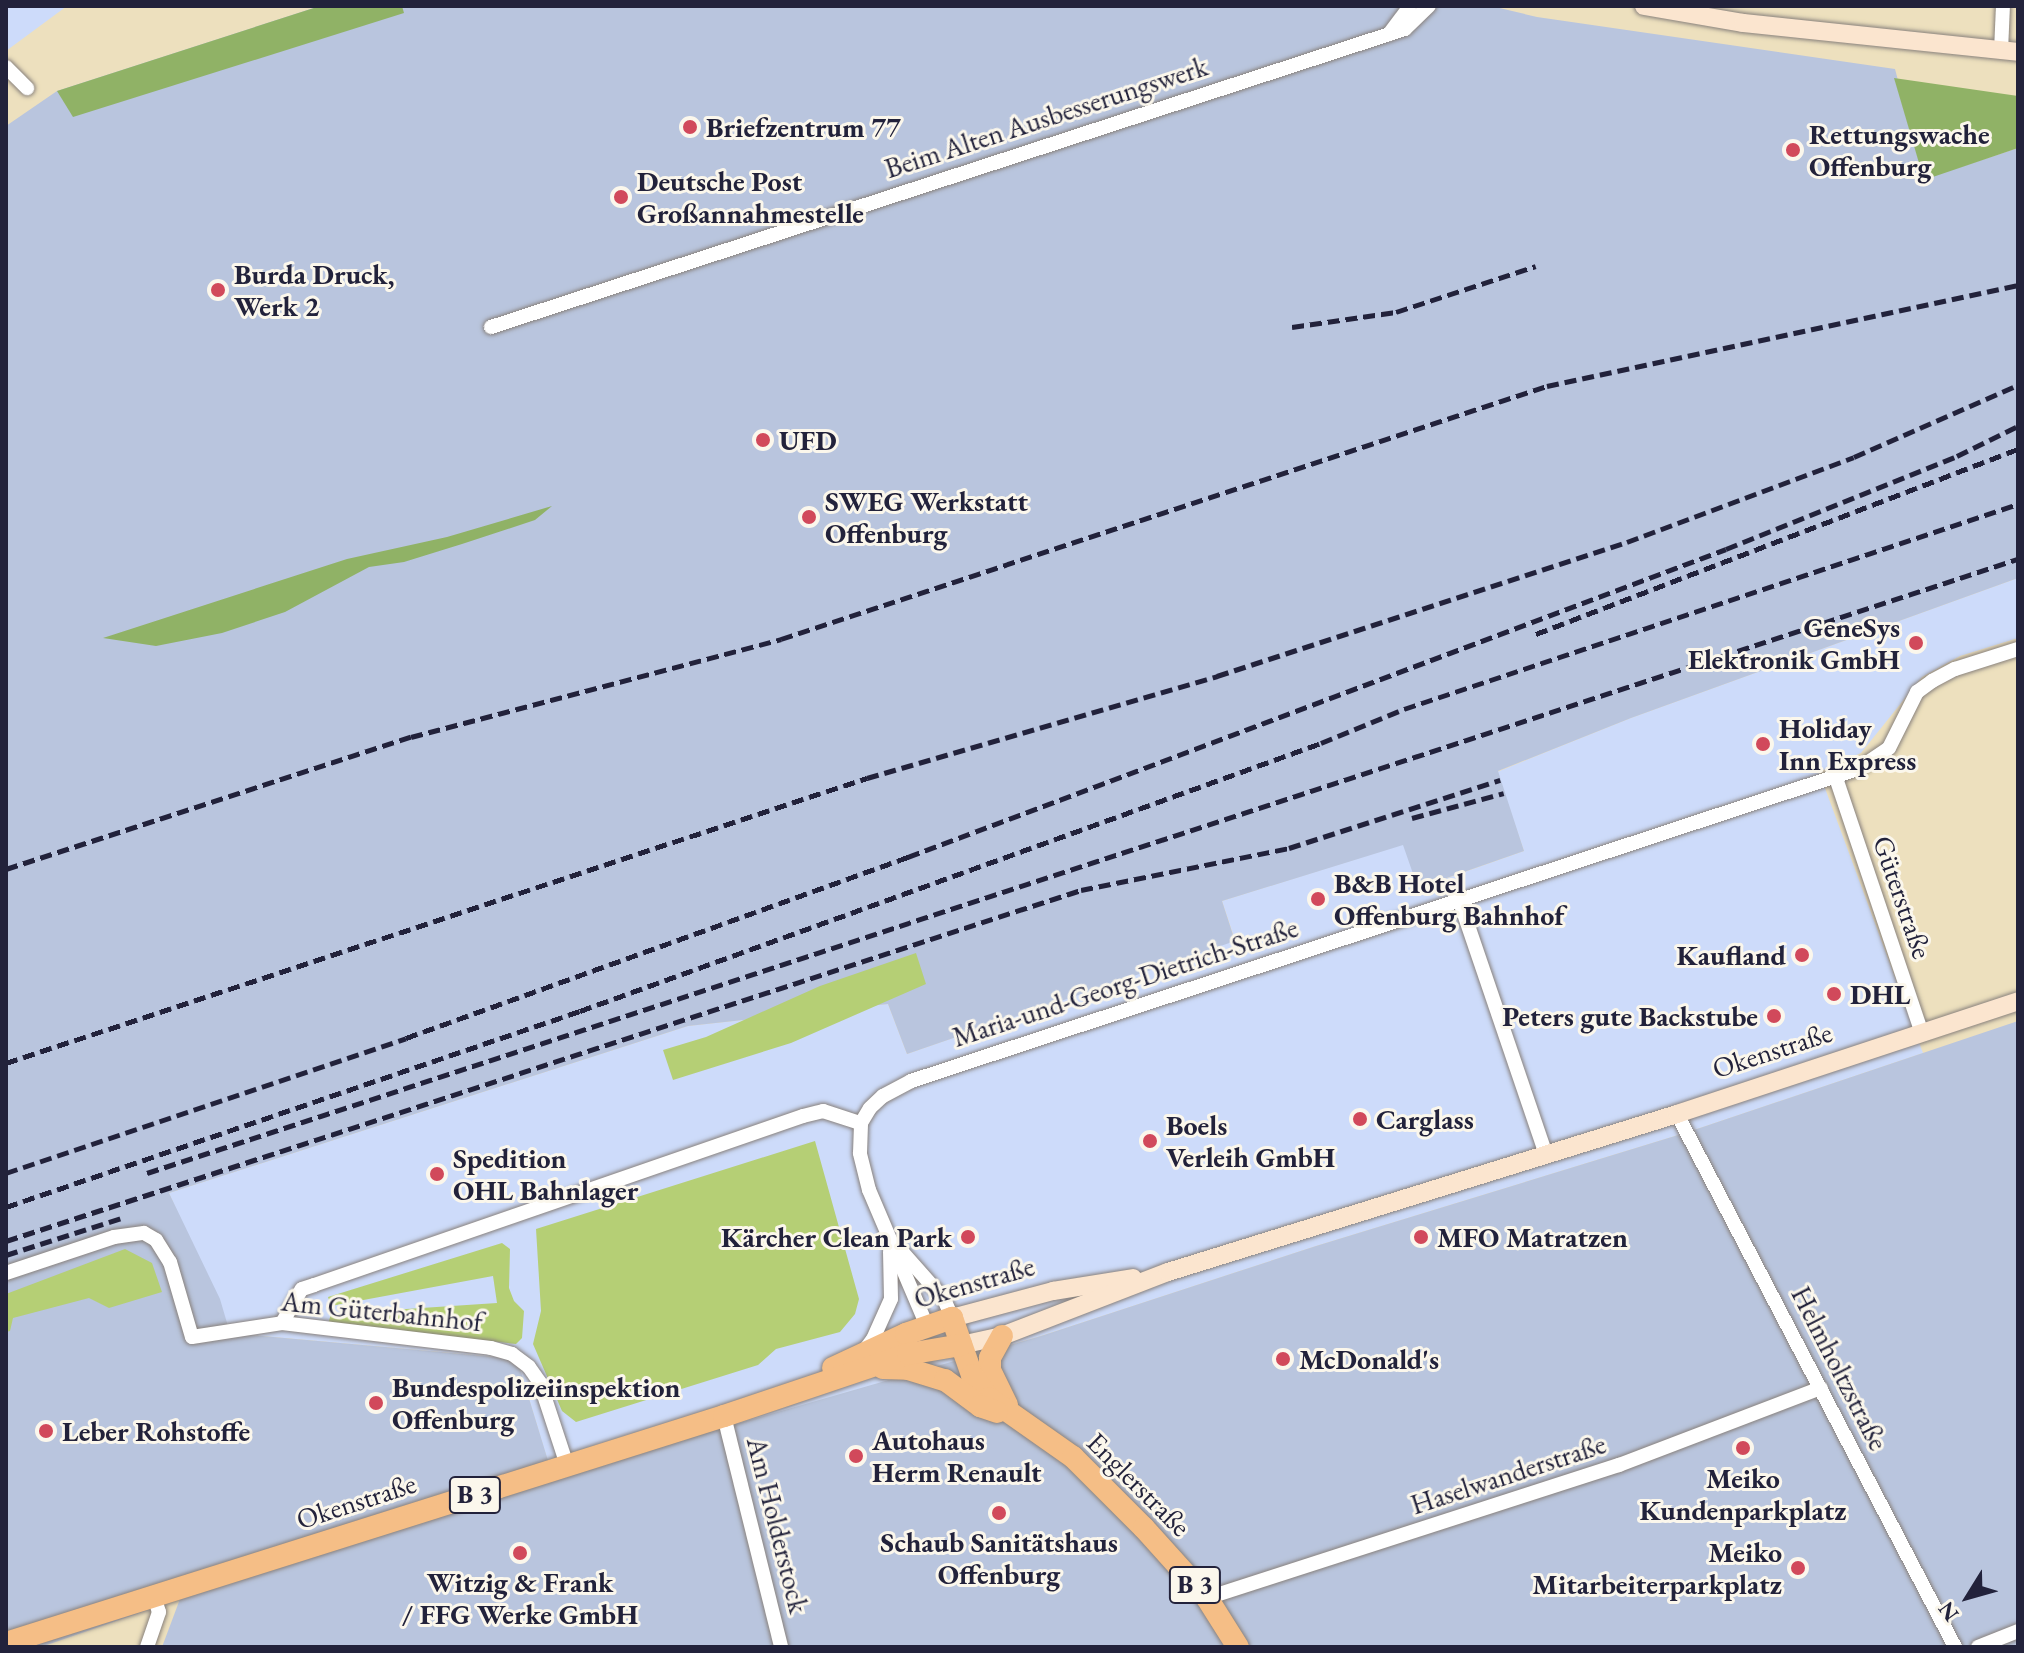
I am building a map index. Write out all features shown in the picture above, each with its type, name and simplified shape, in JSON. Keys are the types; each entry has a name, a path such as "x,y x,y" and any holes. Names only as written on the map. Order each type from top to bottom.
{"main road":[{"path":"1644,6 1743,23 2009,51"},
{"name":"Okenstraße","path":"930,1336 961,1345 1002,1336 1168,1272 1677,1114 2018,1001"},
{"name":"Okenstraße","path":"154,1597 764,1403 930,1336 952,1318 1053,1291 1168,1272"},
{"name":"Englerstraße","path":"952,1318 972,1375 989,1398 1073,1457 1144,1528 1207,1598 1238,1647"},
{"path":"930,1336 945,1380"},
{"path":"1002,1336 990,1358 990,1370 1013,1417"},
{"name":"Englerstraße","path":"865,1360 945,1380 980,1406 1013,1417"},
{"name":"B 3","path":"6,1643 154,1597"}],"street":[{"path":"1389,34 1410,6"},
{"name":"Beim Alten Ausbesserungswerk","path":"491,327 1405,29 1429,6"},
{"path":"2003,6 2009,51"},
{"path":"8,69 27,88"},
{"name":"Maria-und-Georg-Dietrich-Straße","path":"861,1123 870,1108 883,1096 911,1081 1858,769 1889,748 1917,692 1955,669 2018,649"},
{"name":"Güterstraße","path":"1836,778 1922,1033"},
{"path":"1459,899 1546,1155"},
{"path":"282,1323 302,1289 823,1111 861,1123 860,1153 869,1190 930,1336"},
{"name":"Helmholtzstraße","path":"1677,1114 1955,1647"},
{"name":"Am Güterbahnhof","path":"6,1273 114,1237 144,1233 156,1240 170,1262 192,1337 282,1323 491,1348 512,1354 529,1367 540,1383 567,1465"},
{"path":"888,1235 944,1299 952,1318"},
{"path":"865,1360 891,1299 888,1235"},
{"name":"Haselwanderstraße","path":"1207,1598 1619,1465 1821,1388"},
{"name":"Am Holderstock","path":"724,1416 781,1647"},
{"path":"147,1647 159,1612 154,1597"},
{"path":"1978,1647 2018,1631"}],"shaded area":[{"path":"6,6 67,6 6,51"},
{"path":"320,6 1491,6 1537,17 1895,69 1924,179 2018,148 2018,578 1631,718 1498,771 1524,851 1418,888 1403,845 1222,901 1235,941 907,1054 888,1004 688,1026 169,1193 220,1299 230,1333 517,1359 553,1477 1041,1336 1316,1246 1688,1132 2018,1021 2018,1647 162,1647 180,1599 41,1647 6,1647 6,126 57,91"},
{"path":"2018,578 2018,638 1960,656 1922,677 1861,753 1819,772 1923,1053 1688,1132 1316,1246 1041,1336 553,1478 517,1359 230,1333 169,1193 688,1026 888,1004 907,1054 1235,940 1222,901 1404,844 1419,888 1524,851 1497,772 1631,718"}],"green space":[{"path":"320,6 402,6 404,13 73,117 57,91"},
{"path":"1894,78 2018,96 2018,148 1924,180"},
{"path":"552,506 535,520 404,562 369,567 285,612 222,633 156,646 103,638 347,559 447,537"},
{"path":"916,953 926,984 791,1043 673,1080 663,1050 706,1037 820,986"},
{"path":"815,1141 859,1299 855,1314 840,1332 776,1349 758,1365 576,1422 562,1411 533,1344 541,1311 536,1229"},
{"path":"502,1243 510,1249 509,1288 514,1301 524,1311 522,1338 516,1344 328,1324 331,1314 497,1303 493,1276 331,1306 328,1297"},
{"path":"125,1249 152,1263 162,1292 109,1308 89,1298 13,1318 10,1331 6,1332 6,1294"}],"railway":[{"path":"1292,327 1396,312 1536,266"},
{"path":"6,869 411,737 781,639 1547,386 2018,285"},
{"path":"6,1063 867,778 1217,676 1627,542 1854,457 2018,385"},
{"path":"6,1173 406,1038 908,857 1726,549 1957,456 2018,426"},
{"path":"1536,634 2018,449"},
{"path":"6,1207 580,1011 1321,743 1404,709 2018,504"},
{"path":"147,1173 2018,559"},
{"path":"6,1241 1081,890 1289,848 1500,780"},
{"path":"1412,818 1504,793"},
{"path":"6,1255 121,1218"}],"place":[{"name":"Briefzentrum 77","path":"690,127"},
{"name":"Rettungswache Offenburg","path":"1793,150"},
{"name":"Deutsche Post Großannahmestelle","path":"621,197"},
{"name":"Burda Druck, Werk 2","path":"218,290"},
{"name":"UFD","path":"763,440"},
{"name":"SWEG Werkstatt Offenburg","path":"809,517"},
{"name":"GeneSys Elektronik GmbH","path":"1916,643"},
{"name":"Holiday Inn Express","path":"1763,744"},
{"name":"B&B Hotel Offenburg Bahnhof","path":"1318,899"},
{"name":"Kaufland","path":"1802,955"},
{"name":"DHL","path":"1834,994"},
{"name":"Peters gute Backstube","path":"1774,1016"},
{"name":"Carglass","path":"1360,1119"},
{"name":"Boels Verleih GmbH","path":"1150,1141"},
{"name":"Spedition OHL Bahnlager","path":"437,1174"},
{"name":"Kärcher Clean Park","path":"968,1237"},
{"name":"MFO Matratzen","path":"1421,1237"},
{"name":"McDonald's","path":"1283,1359"},
{"name":"Bundespolizeiinspektion Offenburg","path":"376,1403"},
{"name":"Leber Rohstoffe","path":"46,1431"},
{"name":"Meiko Kundenparkplatz","path":"1743,1448"},
{"name":"Autohaus Herm Renault","path":"856,1456"},
{"name":"Schaub Sanitätshaus Offenburg","path":"999,1513"},
{"name":"Witzig & Frank / FFG Werke GmbH","path":"520,1553"},
{"name":"Meiko Mitarbeiterparkplatz","path":"1798,1568"}]}
